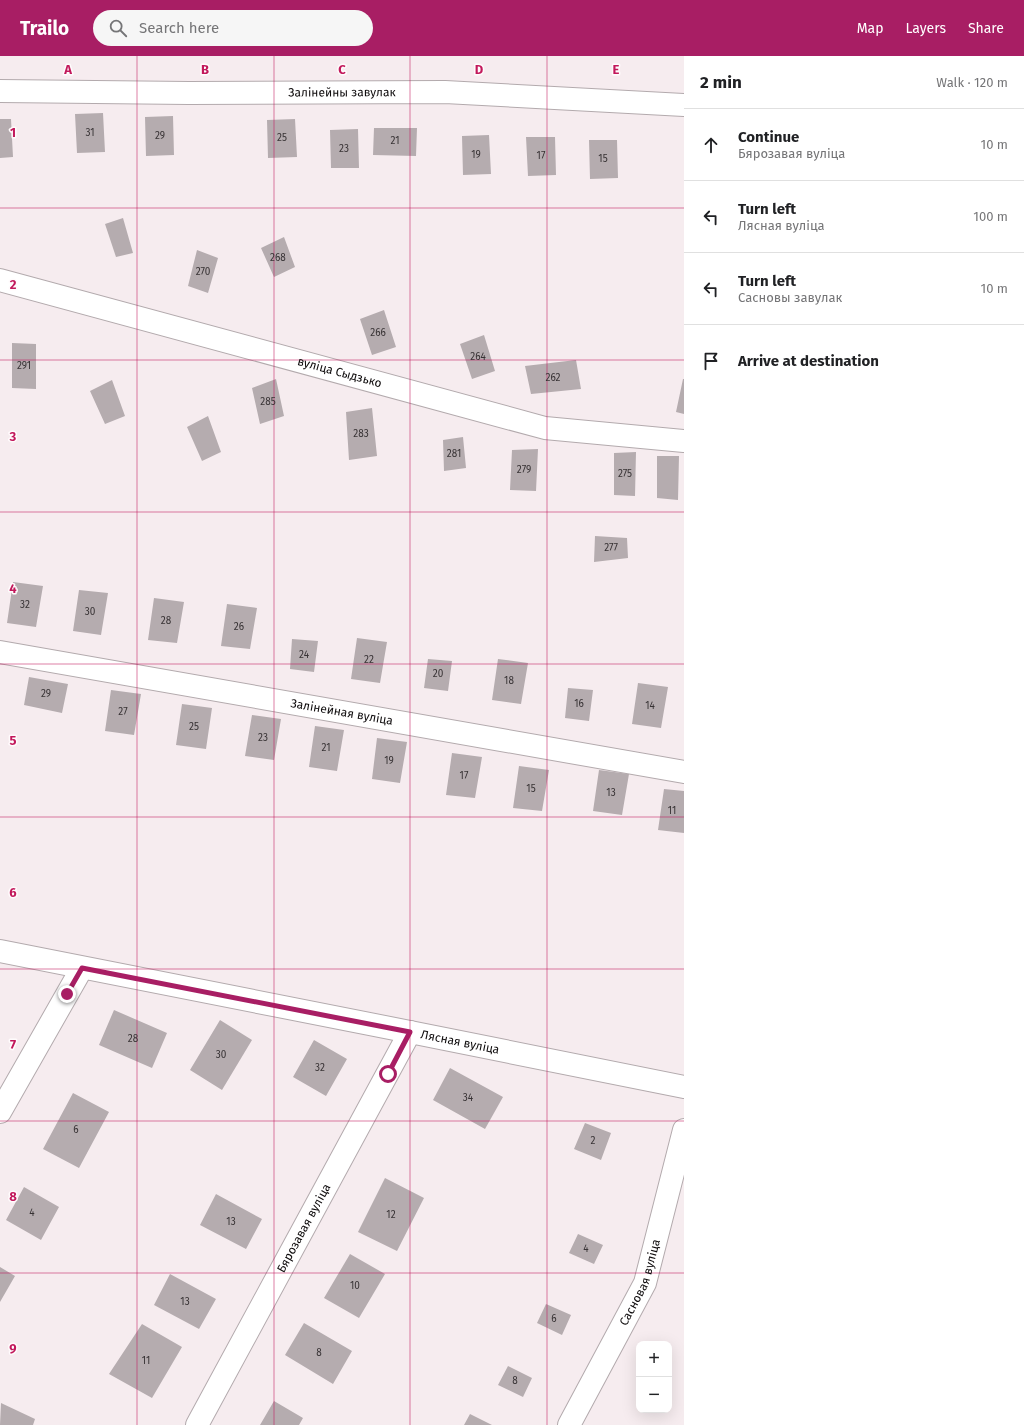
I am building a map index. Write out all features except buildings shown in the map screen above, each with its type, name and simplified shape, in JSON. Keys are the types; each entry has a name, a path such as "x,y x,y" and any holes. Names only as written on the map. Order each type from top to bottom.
{"street":[{"name":"Залінейны завулак","path":"0,91 189,93 445,92 684,105"},
{"name":"вуліца Сыдзько","path":"0,280 545,428 684,441"},
{"name":"Залінейная вуліца","path":"0,652 684,772"},
{"name":"Лясная вуліца","path":"0,951 684,1087"},
{"path":"0,1112 82,968"},
{"name":"Бярозавая вуліца","path":"197,1425 410,1032"},
{"name":"Сасновая вуліца","path":"569,1425 645,1283 684,1130"}],"route":[{"path":"67,994 82,968 410,1032 388,1074"}]}
